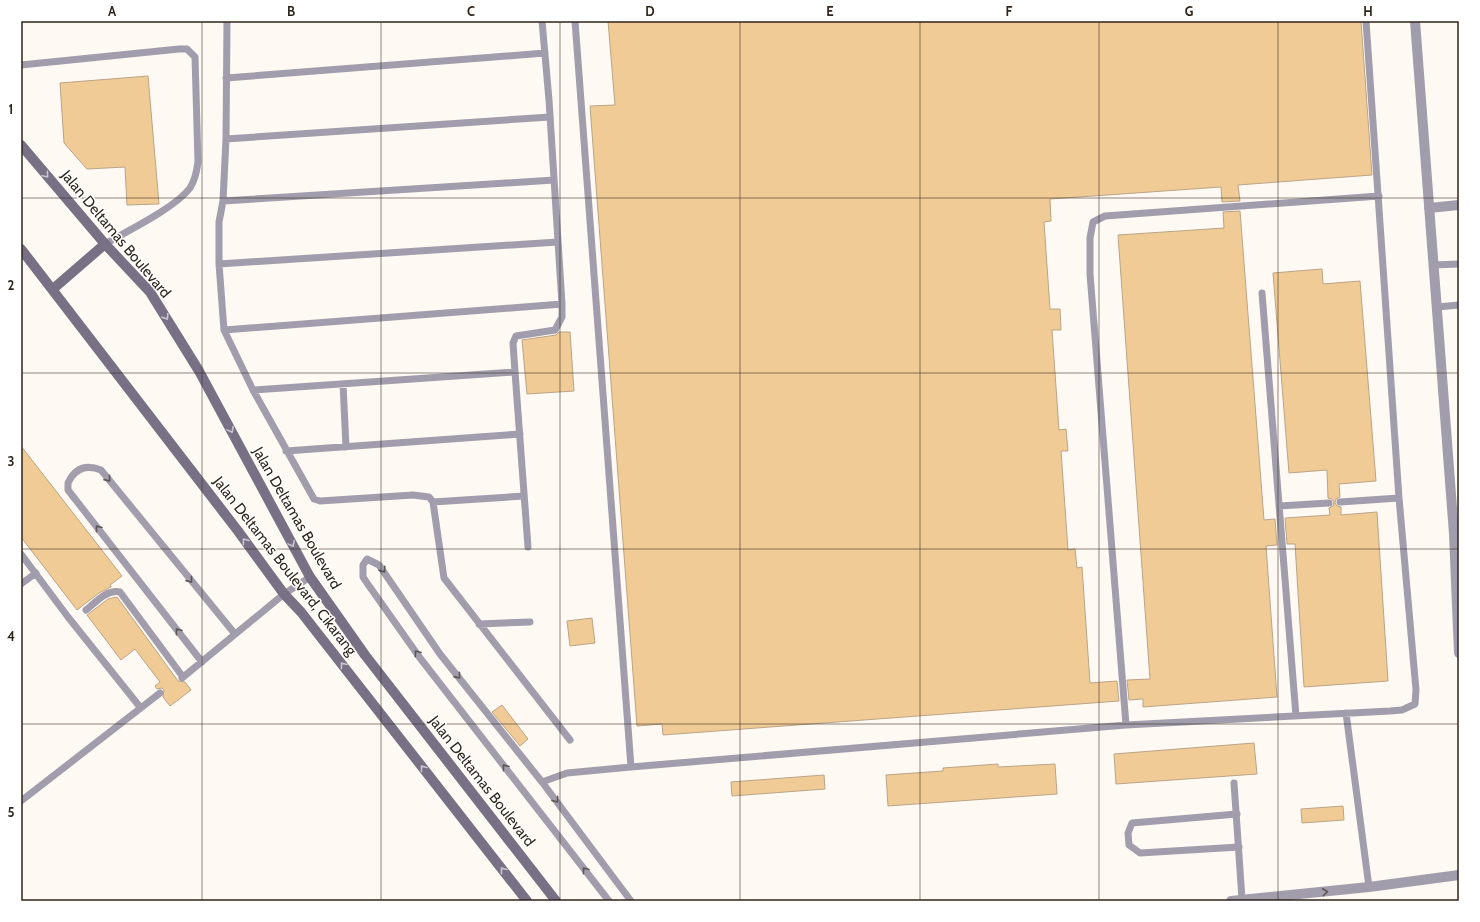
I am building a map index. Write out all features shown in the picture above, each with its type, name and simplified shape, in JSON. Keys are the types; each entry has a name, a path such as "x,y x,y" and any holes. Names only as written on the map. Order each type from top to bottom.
{"street":[{"path":"1415,21 1454,534 1459,653"},
{"name":"Jalan Deltamas Boulevard","path":"21,145 104,244 150,292 199,371 310,577 374,667 556,901"},
{"path":"1429,208 1459,205"},
{"path":"53,290 104,244"},
{"name":"Jalan Deltamas Boulevard, Cikarang","path":"21,249 233,525 284,594 301,612 527,901"},
{"path":"1231,901 1369,887 1459,875"}],"lane":[{"path":"226,21 226,139 223,201 219,222 219,264 224,330 253,390 312,497 316,501 422,495 429,497 433,502 442,574 479,624 570,740"},
{"path":"528,547 515,372 514,338 518,334 555,330 562,317 550,117 542,21"},
{"path":"575,21 632,766"},
{"path":"542,782 567,773 632,766 1126,726 1402,710 1415,704 1416,698 1399,498 1366,21"},
{"path":"21,66 178,49 187,49 195,56 198,162 197,173 190,188 168,206 104,244"},
{"path":"226,78 545,53"},
{"path":"226,139 550,117"},
{"path":"223,201 554,180"},
{"path":"1126,726 1090,274 1090,238 1093,222 1105,216 1378,196"},
{"path":"219,264 558,242"},
{"path":"1433,265 1459,264"},
{"path":"1262,293 1296,716"},
{"path":"224,330 562,304"},
{"path":"1437,307 1459,305"},
{"path":"253,390 515,372"},
{"path":"343,384 346,447"},
{"path":"286,451 520,434"},
{"path":"202,662 68,490 68,482 76,472 84,467 92,466 101,470 235,634"},
{"path":"433,502 524,496"},
{"path":"1340,502 1399,498"},
{"path":"1279,506 1329,503"},
{"path":"21,554 68,617 140,707"},
{"path":"609,901 420,658 363,577 363,565 367,559 379,565 440,654 542,782 631,901"},
{"path":"21,584 36,573"},
{"path":"86,610 113,590 120,592 183,677 284,594 310,577"},
{"path":"479,624 530,622"},
{"path":"21,801 160,692"},
{"path":"1346,713 1369,887"},
{"path":"1234,783 1242,899"},
{"path":"1237,814 1132,823 1128,833 1129,845 1140,853 1239,847"}],"building":[{"path":"608,21 1361,21 1372,175 1238,185 1240,201 1222,202 1221,187 1050,199 1051,221 1044,222 1050,309 1060,309 1061,330 1052,330 1059,430 1066,429 1068,451 1061,451 1068,550 1075,549 1077,568 1082,567 1090,683 1117,681 1119,701 663,735 662,724 637,726 590,106 615,105"},
{"path":"148,76 159,204 127,205 125,167 87,169 64,143 60,83"},
{"path":"1240,211 1264,520 1275,519 1277,545 1266,546 1277,697 1143,707 1143,699 1129,700 1127,680 1150,679 1118,235 1224,228 1223,212"},
{"path":"1322,269 1323,284 1360,281 1376,481 1339,484 1340,497 1336,499 1335,503 1337,506 1341,507 1341,515 1377,512 1388,681 1304,687 1295,544 1287,544 1285,518 1330,515 1329,508 1333,506 1334,502 1332,499 1328,498 1327,470 1289,473 1273,273"},
{"path":"559,332 570,332 574,391 527,394 522,340 556,335"},
{"path":"21,446 122,576 110,585 111,587 99,593 77,610 21,537"},
{"path":"117,597 178,681 185,682 191,690 170,706 163,697 164,690 162,688 157,689 155,686 160,682 135,649 121,660 87,615 108,599"},
{"path":"592,618 595,643 570,646 567,621"},
{"path":"502,705 528,739 520,746 492,712"},
{"path":"1254,743 1257,774 1116,784 1114,754"},
{"path":"998,764 998,767 1055,764 1057,794 888,806 886,775 943,771 943,768"},
{"path":"824,775 825,789 732,796 731,782"},
{"path":"1343,806 1344,820 1302,823 1301,809"}]}
